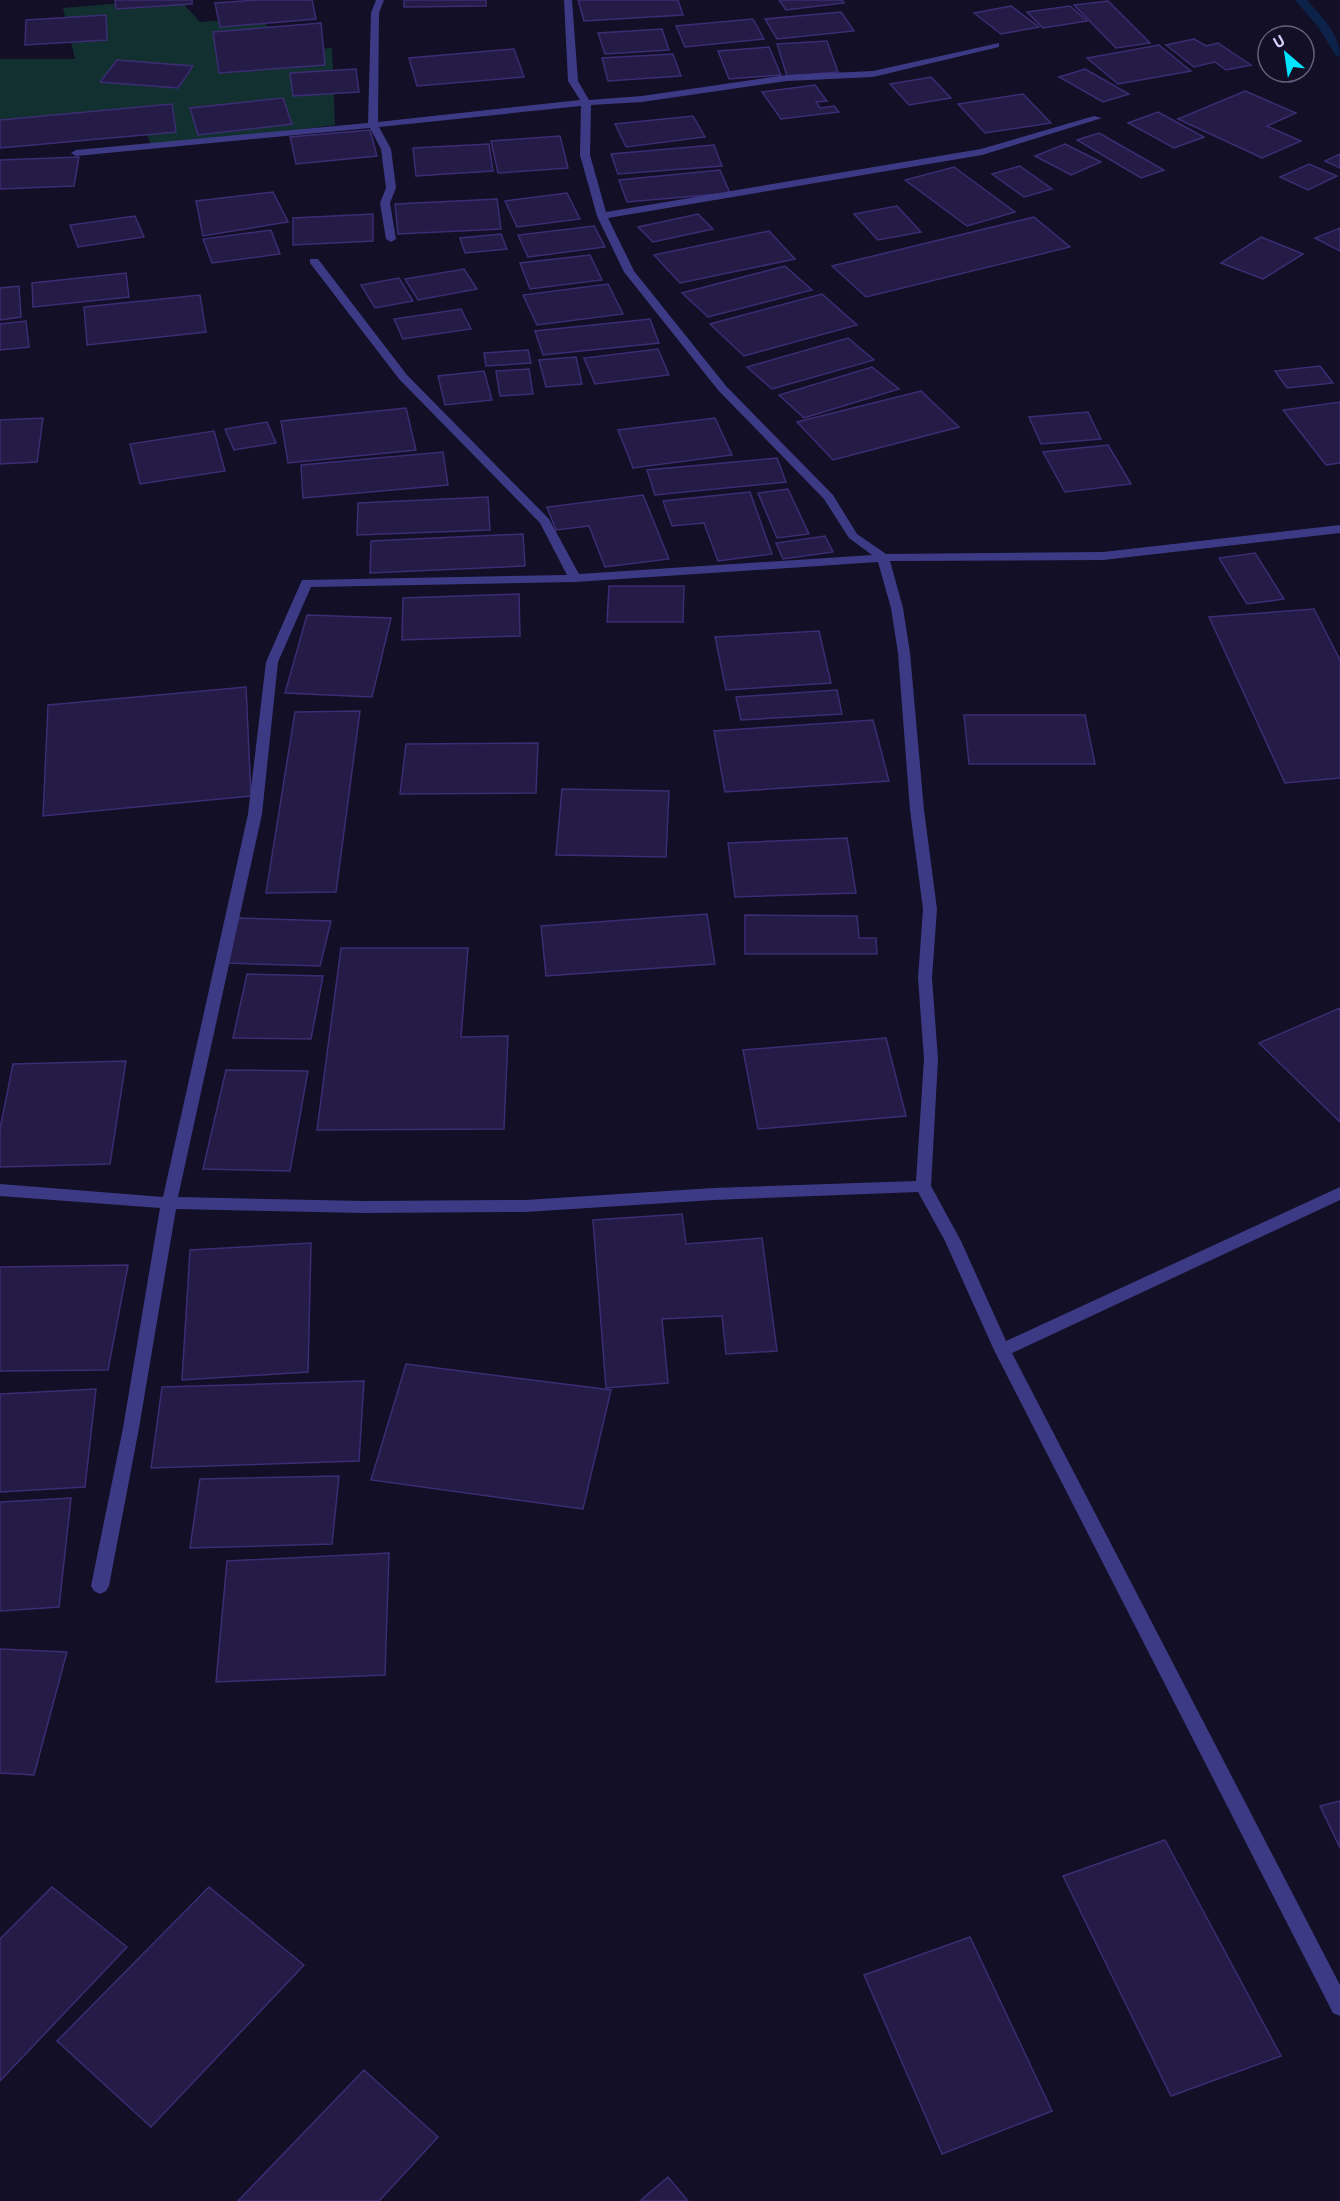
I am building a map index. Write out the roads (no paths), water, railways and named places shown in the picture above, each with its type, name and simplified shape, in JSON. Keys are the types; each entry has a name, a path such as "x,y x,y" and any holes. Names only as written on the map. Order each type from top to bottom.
{"street":[{"path":"380,0 375,13 374,125 386,149 388,159 391,188 385,203 392,239"},
{"path":"568,0 573,81 586,103 585,155 602,216 629,272 722,388 829,497 853,536 883,558 897,608 904,653 917,810 930,909 925,978 931,1059 922,1186 953,1241 1002,1350 1340,2006"},
{"path":"76,153 642,99 787,78 873,74 996,45"},
{"path":"602,216 982,152 1097,118"},
{"path":"314,261 403,377 545,521 575,578"},
{"path":"100,1586 131,1428 169,1203 255,814 272,662 306,583 575,578 883,558 1103,556 1340,530"},
{"path":"0,1190 169,1203 364,1207 525,1206 714,1194 922,1186"},
{"path":"1002,1350 1340,1193"}],"waterway":[{"path":"1301,0 1324,27 1340,54"}]}
